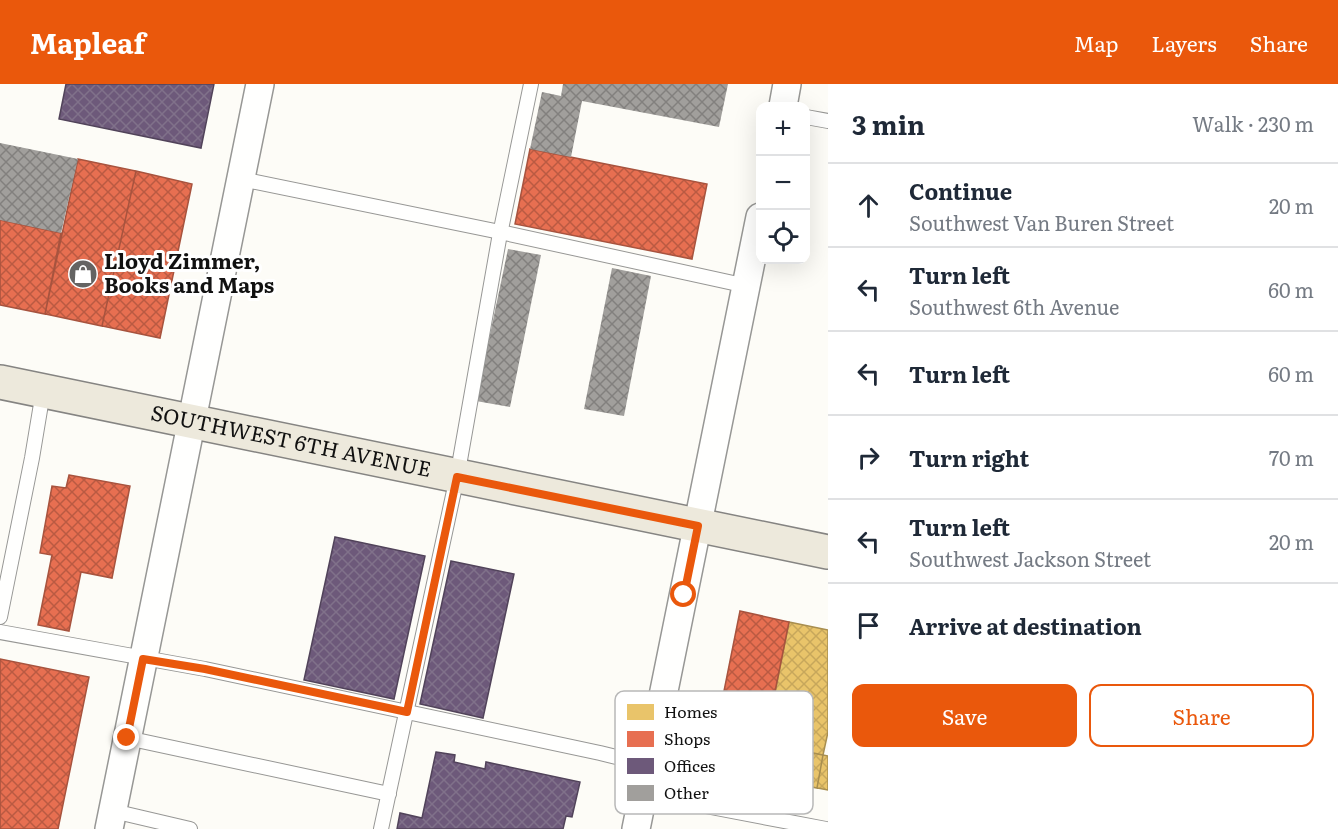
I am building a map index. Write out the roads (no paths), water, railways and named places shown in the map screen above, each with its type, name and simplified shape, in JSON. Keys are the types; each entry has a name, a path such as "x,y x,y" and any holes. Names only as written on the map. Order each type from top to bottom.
{"main road":[{"name":"SOUTHWEST 6TH AVENUE","path":"0,382 828,552"}],"street":[{"path":"111,820 260,84"},
{"path":"784,102 787,84"},
{"path":"664,691 756,238"},
{"path":"636,829 639,814"}],"lane":[{"path":"381,829 457,477 500,232 531,84"},
{"path":"810,118 828,121"},
{"path":"241,179 747,286"},
{"path":"0,617 43,392"},
{"path":"0,632 216,672 615,758"},
{"path":"127,738 389,794"},
{"path":"748,814 826,829"},
{"path":"111,820 190,829"}],"place":[{"name":"Lloyd Zimmer, Books and Maps","path":"83,274"}]}
